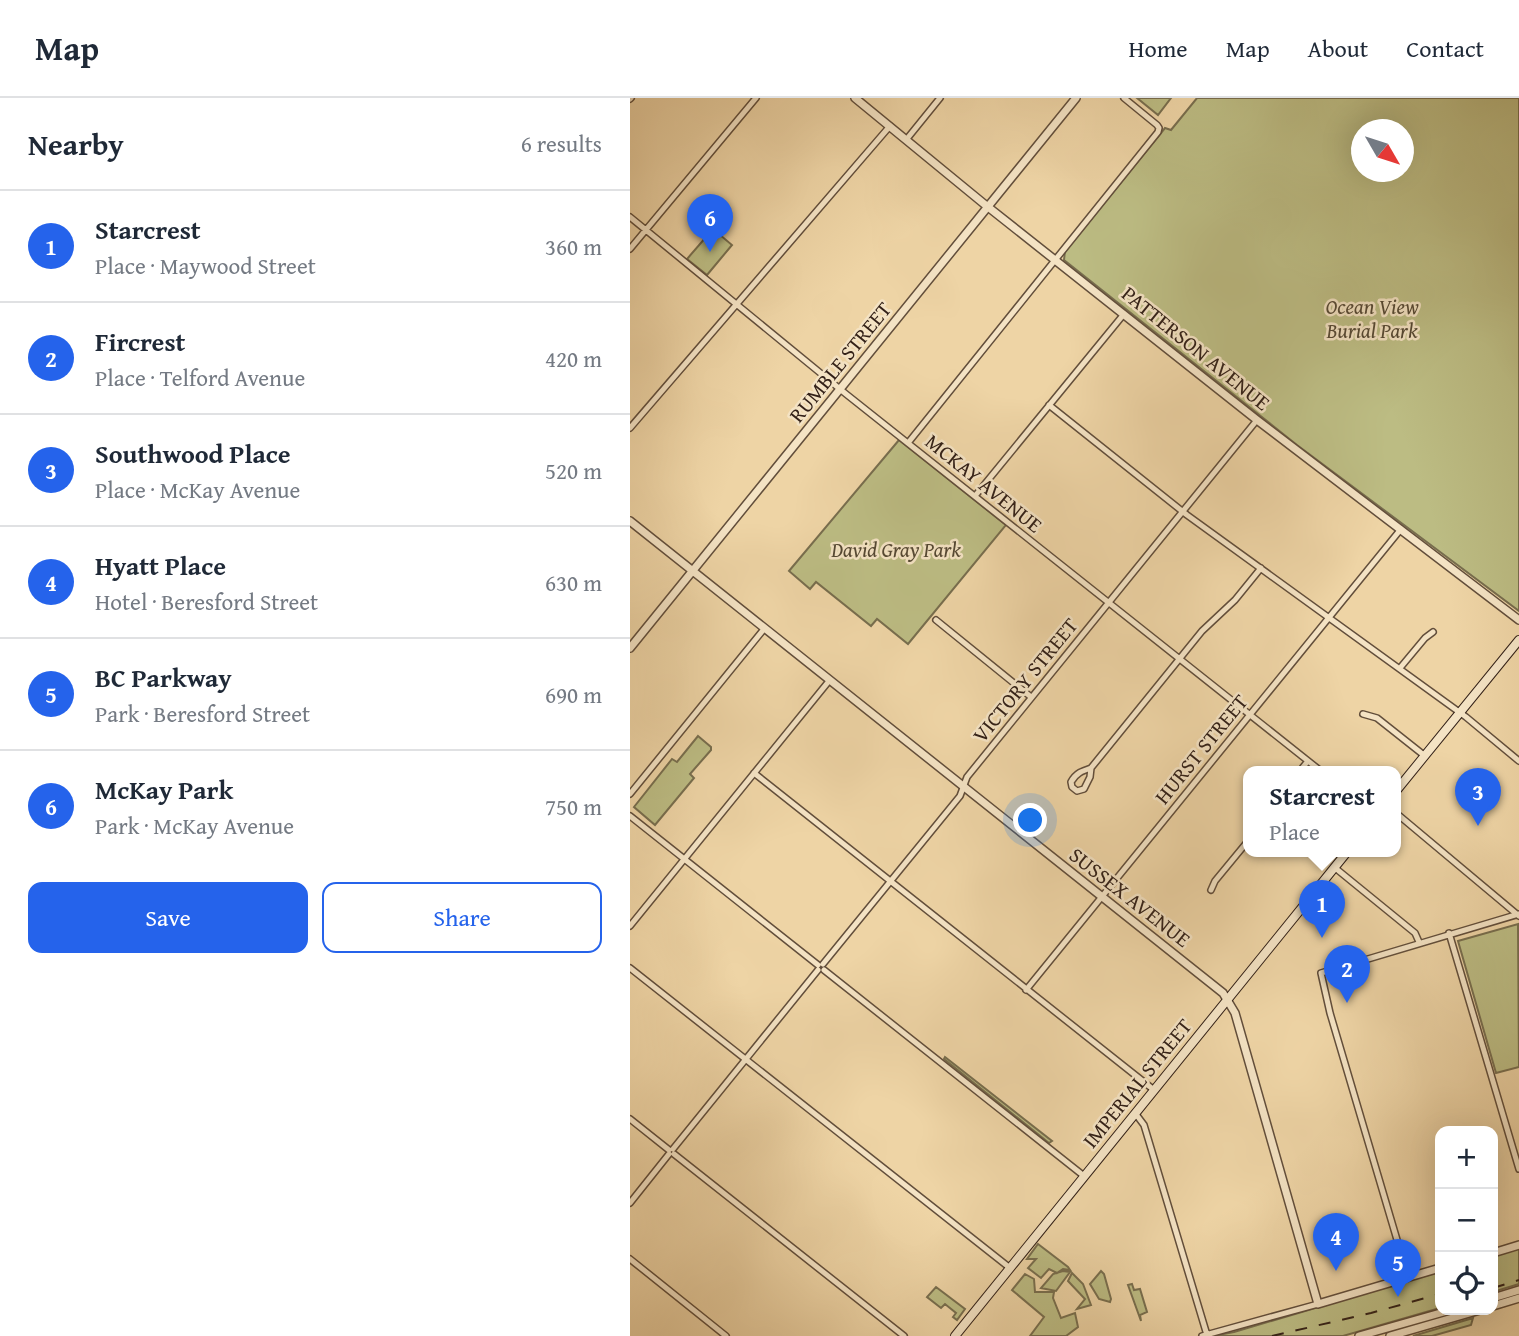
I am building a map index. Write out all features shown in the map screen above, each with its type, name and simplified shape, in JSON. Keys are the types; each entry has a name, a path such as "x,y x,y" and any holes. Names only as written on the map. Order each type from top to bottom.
{"main road":[{"path":"1401,785 1519,640"},
{"name":"IMPERIAL STREET","path":"954,1336 1342,857"}],"street":[{"path":"630,250 756,98"},
{"name":"PATTERSON AVENUE","path":"855,98 988,208 1257,420 1519,620"},
{"path":"906,140 940,98"},
{"name":"RUMBLE STREET","path":"630,648 1076,98"},
{"path":"908,443 1159,128 1124,98"},
{"path":"630,428 890,127"},
{"name":"MCKAY AVENUE","path":"630,217 908,443 1314,766"},
{"path":"975,496 1124,314"},
{"path":"1049,405 1182,511 1460,712 1519,761"},
{"name":"VICTORY STREET","path":"630,1203 960,796 967,777 1031,697 1257,420"},
{"name":"SUSSEX AVENUE","path":"630,521 1223,993 1235,1013 1318,1304"},
{"name":"HURST STREET","path":"1026,990 1401,528"},
{"path":"1091,768 1080,771 1073,778 1072,787 1077,791 1084,789 1091,768 1179,659 1208,625 1235,600 1261,568"},
{"path":"936,620 1031,697"},
{"path":"630,794 764,629"},
{"path":"1400,668 1433,632"},
{"path":"630,926 829,681"},
{"path":"1363,714 1377,718 1425,756"},
{"path":"1304,766 1308,761"},
{"path":"754,773 1154,1090"},
{"path":"630,816 1084,1175"},
{"path":"1401,818 1519,915"},
{"path":"1211,890 1215,881 1243,847"},
{"path":"1334,867 1415,933 1419,942"},
{"path":"1408,1277 1330,1013 1321,973 1449,933 1519,915"},
{"path":"1449,933 1519,1169"},
{"path":"630,968 1010,1268"},
{"path":"1135,1113 1144,1125 1204,1335 1435,1269"},
{"path":"630,1119 904,1336"},
{"path":"1496,1252 1519,1245"},
{"path":"630,1259 726,1336"},
{"path":"1498,1296 1519,1290"},
{"path":"1498,1304 1519,1298"},
{"path":"1359,1336 1435,1315"},
{"path":"1390,1336 1463,1315"}],"green space":[{"path":"1137,98 1171,98 1158,115"},
{"name":"Ocean View Burial Park","path":"1197,98 1519,98 1519,611 1297,445 1064,260 1065,251 1165,128 1171,130"},
{"path":"713,229 732,245 707,275 687,259"},
{"name":"David Gray Park","path":"899,440 1006,525 908,644 877,619 871,626 816,582 810,589 789,571"},
{"path":"698,736 711,750 690,774 694,778 655,825 634,807 672,759 677,762"},
{"path":"1518,924 1519,1067 1496,1073 1458,941"},
{"path":"945,1057 1052,1141 1049,1143 944,1059"},
{"path":"1038,1244 1070,1270 1063,1269 1057,1273 1049,1269 1041,1278 1028,1268 1036,1259 1027,1259"},
{"path":"1519,1248 1519,1284 1498,1290 1498,1254"},
{"path":"1101,1271 1110,1302 1099,1299 1090,1284"},
{"path":"1070,1272 1056,1291 1041,1288 1053,1274"},
{"path":"1435,1272 1435,1309 1343,1336 1213,1336"},
{"path":"1072,1273 1083,1284 1091,1305 1077,1309 1085,1299 1068,1281"},
{"path":"1025,1274 1034,1279 1035,1292 1054,1292 1053,1298 1061,1318 1075,1313 1078,1327 1066,1336 1030,1336 1044,1317 1012,1290"},
{"path":"1132,1284 1134,1290 1140,1289 1147,1312 1140,1315 1141,1321 1128,1285"},
{"path":"936,1287 965,1309 957,1320 953,1317 956,1313 945,1304 941,1308 927,1297"},
{"path":"1473,1318 1471,1325 1432,1336 1413,1336"}],"railway":[{"path":"1498,1286 1519,1280"},
{"path":"1272,1336 1435,1295"}],"place":[{"name":"McKay Park","path":"710,252"},
{"name":"Southwood Place","path":"1478,826"},
{"name":"Starcrest","path":"1322,938"},
{"name":"Fircrest","path":"1347,1003"},
{"name":"Hyatt Place","path":"1336,1271"},
{"name":"BC Parkway","path":"1398,1297"}]}
